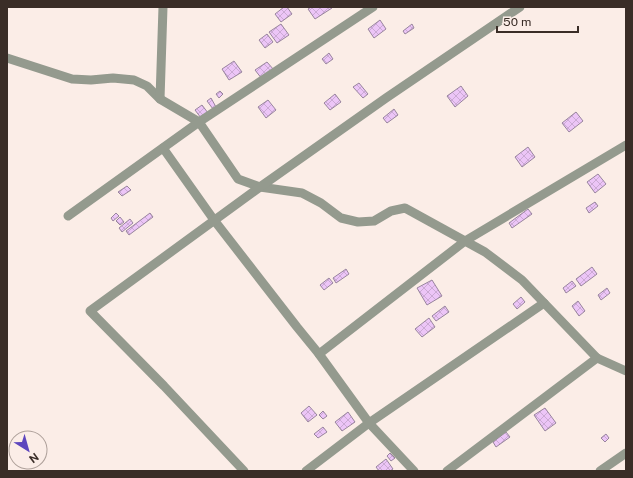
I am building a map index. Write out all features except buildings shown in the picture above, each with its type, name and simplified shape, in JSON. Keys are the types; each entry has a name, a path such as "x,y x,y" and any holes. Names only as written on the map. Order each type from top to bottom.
{"street":[{"path":"160,99 163,7"},
{"path":"68,216 198,122 373,7"},
{"path":"244,471 164,386 90,311 260,187 386,98 520,7"},
{"path":"7,58 72,79 91,80 113,78 134,80 147,86 160,99 198,122 238,179 260,187 302,193 321,203 341,218 358,222 374,221 391,211 405,208 485,252 522,280 597,358 626,371"},
{"path":"320,354 465,241 626,145"},
{"path":"163,148 214,220 297,327 320,354 369,423 414,471"},
{"path":"306,471 369,423 544,303"},
{"path":"453,469 597,358"},
{"path":"600,471 626,453"}]}
